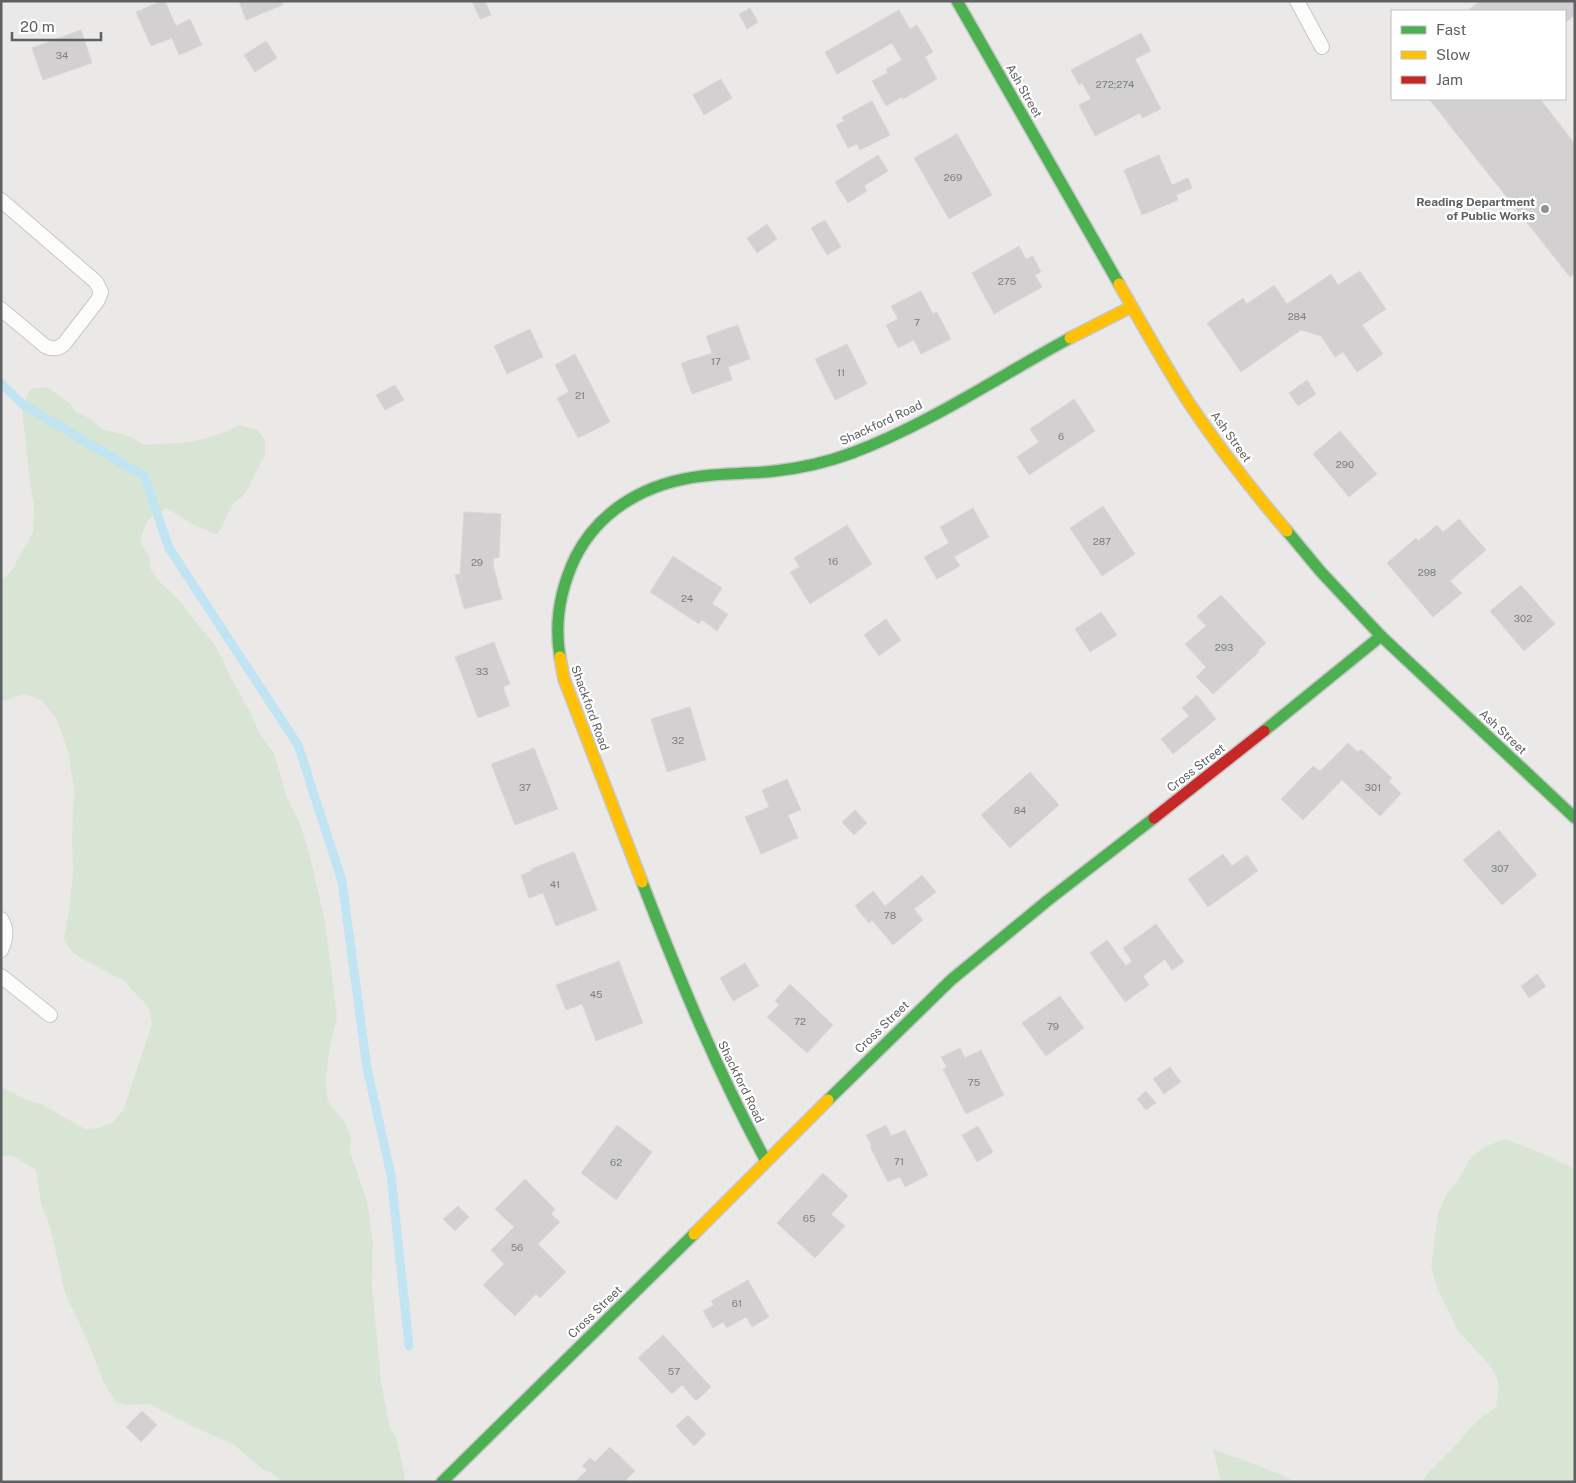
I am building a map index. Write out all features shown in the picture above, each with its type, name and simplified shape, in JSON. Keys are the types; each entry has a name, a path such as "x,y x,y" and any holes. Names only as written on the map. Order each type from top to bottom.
{"street":[{"name":"Ash Street","path":"958,1 1131,307 1190,404 1249,486 1321,572 1381,636 1575,818"},
{"name":"Shackford Road","path":"766,1160 709,1047 684,988 564,679 557,646 558,608 562,587 569,570 587,536 612,510 628,500 676,481 700,476 766,472 804,467 832,460 864,448 930,416 1098,323 1131,307"},
{"name":"Cross Street","path":"442,1482 639,1289 766,1160 951,980 1047,900 1297,706 1381,636"}],"lane":[{"path":"1297,1 1322,47"},
{"path":"1,200 96,282 101,292 98,300 64,344 57,349 45,346 1,309"},
{"path":"1,920 6,932 5,942 1,950"},
{"path":"1,976 50,1015"}],"green space":[{"path":"47,387 71,404 76,412 87,417 104,430 122,434 144,445 192,442 223,433 239,425 258,430 265,441 265,455 244,495 233,504 217,535 190,523 167,508 151,517 140,540 149,556 151,570 161,583 181,602 213,642 261,736 274,753 287,798 299,821 308,848 325,922 337,1016 329,1053 326,1078 327,1097 331,1106 344,1121 351,1138 350,1151 367,1201 373,1243 372,1285 381,1382 390,1428 396,1437 405,1477 404,1482 283,1482 270,1472 262,1469 233,1444 200,1430 149,1404 126,1405 115,1402 104,1383 88,1342 65,1293 50,1226 41,1204 36,1170 13,1156 1,1156 1,1087 27,1100 41,1104 85,1129 97,1128 112,1123 124,1109 152,1025 150,1011 126,982 81,958 71,951 64,939 73,871 72,837 75,794 68,751 56,718 41,700 23,694 1,702 1,581 12,570 33,532 34,507 22,408 30,389"},
{"path":"1505,1139 1537,1151 1575,1169 1575,1482 1422,1482 1469,1429 1496,1407 1499,1385 1494,1372 1458,1331 1438,1290 1431,1266 1438,1214 1447,1193 1457,1182 1471,1157 1484,1147"},
{"path":"1213,1449 1280,1474 1295,1482 1221,1482"}],"building":[{"path":"165,1 176,26 190,19 202,45 179,55 172,38 151,46 136,12"},
{"path":"239,1 282,1 283,5 246,20"},
{"path":"472,1 485,1 491,15 480,19"},
{"path":"1480,1 1573,1 1575,3 1575,15 1566,22 1566,10 1468,10"},
{"path":"750,8 758,22 747,29 739,14"},
{"path":"899,10 910,29 917,25 933,52 925,57 937,79 903,99 902,97 886,106 872,81 888,73 886,69 902,60 892,43 837,74 825,52"},
{"path":"81,30 92,63 43,80 32,48"},
{"path":"1141,33 1151,51 1135,59 1161,109 1142,118 1140,113 1095,136 1079,105 1091,99 1082,83 1079,85 1071,70"},
{"path":"266,41 277,58 255,72 244,55"},
{"path":"721,79 732,98 704,115 693,95"},
{"name":"Reading Department of Public Works","path":"1430,100 1541,100 1575,144 1575,274 1570,277"},
{"path":"872,101 890,135 860,150 857,144 848,148 836,125 844,121 842,117"},
{"path":"957,134 992,195 949,219 914,158"},
{"path":"878,155 888,171 864,186 867,191 848,203 835,182"},
{"path":"1159,155 1172,185 1188,178 1192,188 1176,195 1178,200 1142,215 1124,170"},
{"path":"825,220 841,247 827,255 811,228"},
{"path":"767,224 777,239 757,253 747,238"},
{"path":"1019,246 1026,259 1033,256 1041,272 1035,275 1042,287 994,314 972,273"},
{"path":"1360,271 1386,309 1362,325 1383,354 1357,372 1343,352 1335,357 1321,336 1301,330 1241,372 1207,323 1243,298 1247,304 1274,285 1287,304 1331,274 1338,285"},
{"path":"921,291 933,314 937,312 951,339 921,354 914,340 898,348 886,325 898,319 891,306"},
{"path":"738,325 750,359 728,367 732,380 692,394 681,363 712,353 706,336"},
{"path":"530,329 543,357 507,374 494,346"},
{"path":"847,344 867,384 835,400 815,359"},
{"path":"575,354 610,422 578,438 557,398 569,392 555,365"},
{"path":"1307,380 1316,394 1298,406 1289,393"},
{"path":"395,385 404,400 385,410 376,395"},
{"path":"1074,399 1095,431 1029,475 1017,457 1039,442 1030,429"},
{"path":"1340,431 1377,474 1349,497 1313,454"},
{"path":"1103,506 1135,554 1102,576 1070,528"},
{"path":"973,508 989,537 954,557 960,566 937,579 924,557 949,543 940,527"},
{"path":"464,512 501,514 499,558 494,558 493,565 502,599 464,609 455,575 460,574"},
{"path":"1459,519 1486,550 1450,581 1462,593 1433,617 1387,563 1416,538 1418,541 1437,525 1443,532"},
{"path":"847,525 872,564 810,604 790,572 800,567 794,558"},
{"path":"673,556 722,588 712,604 728,614 717,631 702,620 699,624 650,592"},
{"path":"1521,585 1555,624 1524,651 1490,611"},
{"path":"1221,595 1266,643 1258,650 1259,652 1213,694 1196,677 1206,667 1185,644 1206,626 1197,616"},
{"path":"1101,612 1117,635 1090,652 1075,629"},
{"path":"886,619 901,640 879,656 864,635"},
{"path":"494,642 510,684 503,687 510,706 478,718 455,657"},
{"path":"1197,695 1216,719 1173,754 1161,739 1189,716 1182,708"},
{"path":"690,707 706,760 667,772 651,719"},
{"path":"1348,743 1358,752 1361,749 1392,778 1389,781 1401,794 1380,816 1342,780 1303,820 1281,799 1313,766 1320,771"},
{"path":"534,748 558,809 515,825 491,764"},
{"path":"1030,772 1059,805 1010,848 981,815"},
{"path":"787,779 801,810 788,815 798,838 761,854 745,817 769,807 762,790"},
{"path":"855,810 867,823 854,835 842,822"},
{"path":"1499,830 1537,875 1502,905 1463,860"},
{"path":"574,852 597,910 556,926 543,893 529,898 521,875 532,871 531,869"},
{"path":"1223,854 1232,866 1247,855 1258,871 1208,907 1188,879"},
{"path":"922,875 936,892 914,909 923,920 893,945 872,920 869,923 855,906 873,891 885,906"},
{"path":"1156,924 1184,962 1172,970 1165,959 1143,976 1149,985 1125,1002 1090,953 1107,940 1126,966 1132,961 1123,948"},
{"path":"619,961 643,1023 596,1041 582,1004 566,1010 556,985"},
{"path":"745,963 759,986 733,1001 720,978"},
{"path":"1537,974 1546,986 1529,998 1521,986"},
{"path":"790,984 833,1025 807,1053 767,1017 779,1005 775,1001"},
{"path":"1060,996 1084,1028 1046,1056 1022,1023"},
{"path":"960,1048 965,1058 981,1050 1004,1095 966,1114 943,1069 947,1067 941,1057"},
{"path":"1170,1067 1181,1082 1164,1094 1153,1079"},
{"path":"1146,1091 1156,1103 1146,1110 1137,1099"},
{"path":"617,1125 652,1152 616,1200 581,1173"},
{"path":"886,1125 891,1136 905,1130 928,1175 905,1187 900,1177 888,1182 866,1135"},
{"path":"978,1126 993,1152 977,1162 962,1135"},
{"path":"823,1173 848,1196 831,1214 845,1226 815,1258 777,1223"},
{"path":"525,1179 555,1209 551,1214 560,1222 538,1244 566,1272 540,1298 536,1294 515,1316 483,1285 504,1264 491,1250 514,1227 495,1209"},
{"path":"458,1206 469,1217 455,1231 443,1219"},
{"path":"748,1280 769,1317 752,1327 746,1317 727,1328 723,1322 713,1328 703,1311 714,1305 711,1301"},
{"path":"663,1335 711,1387 696,1401 682,1385 672,1394 638,1358"},
{"path":"142,1411 157,1425 141,1442 126,1427"},
{"path":"688,1415 706,1434 694,1446 676,1426"},
{"path":"610,1447 635,1471 624,1482 575,1482 587,1470 582,1466 590,1458 595,1462"}],"waterway":[{"path":"1,383 22,404 144,476 169,548 298,745 342,881 367,1068 391,1175 409,1346"}],"traffic: fast":[{"path":"957,1 1119,284"},
{"path":"560,657 558,619 565,582 575,558 585,540 598,525 628,501 645,491 683,479 785,470 824,462 852,453 936,414 1070,338"},
{"path":"1287,531 1321,572 1381,636 1575,818"},
{"path":"1264,731 1381,636"},
{"path":"828,1100 951,980 1047,901 1154,818"},
{"path":"642,882 700,1024 731,1093 766,1161"},
{"path":"442,1482 694,1234"}],"traffic: slow":[{"path":"1119,284 1189,403 1236,468 1287,531"},
{"path":"1070,338 1131,307"},
{"path":"560,657 564,679 642,882"},
{"path":"694,1234 828,1100"}],"traffic: jam":[{"path":"1154,818 1264,731"}],"place":[{"name":"Reading Department of Public Works","path":"1545,209"}]}
